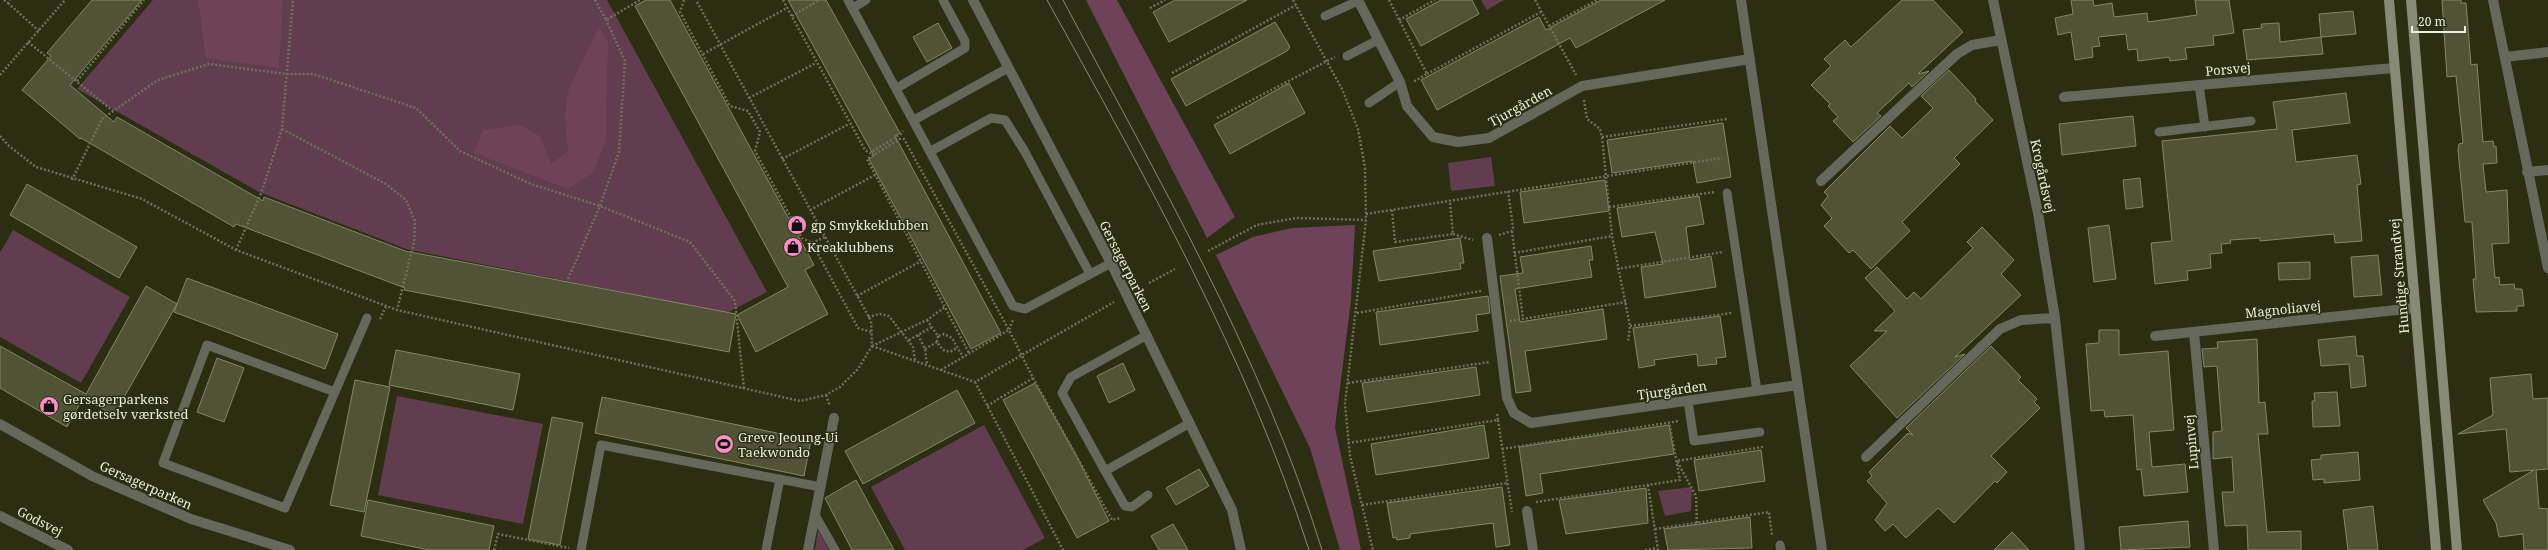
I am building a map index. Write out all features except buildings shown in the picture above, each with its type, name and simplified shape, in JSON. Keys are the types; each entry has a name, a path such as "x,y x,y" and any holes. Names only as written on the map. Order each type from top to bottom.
{"main road":[{"name":"Hundige Strandvej","path":"2388,0 2436,550"},
{"path":"2411,0 2457,550"}],"street":[{"name":"Gersagerparken","path":"973,0 1111,263 1190,423 1232,510 1241,550"},
{"name":"Tjurgården","path":"1358,0 1401,86 1407,106 1433,137 1458,142 1489,138 1582,86 1750,59"},
{"path":"1741,0 1822,550"},
{"name":"Krogårdsvej","path":"1993,0 2038,213 2055,318 2080,550"},
{"path":"2493,0 2527,172 2548,268"},
{"path":"1821,181 1957,54 1972,45 2001,40"},
{"path":"2505,57 2548,52"},
{"name":"Porsvej","path":"2064,97 2394,68"},
{"path":"2527,172 2548,170"},
{"path":"1487,238 1507,398 1514,413"},
{"name":"Magnoliavej","path":"2155,336 2415,308"},
{"path":"1866,457 2000,329 2021,320 2055,318"},
{"name":"Lupinvej","path":"2194,332 2214,550"},
{"name":"Tjurgården","path":"1514,413 1532,423 1798,385"},
{"path":"808,550 834,418"},
{"name":"Gersagerparken","path":"0,424 92,476 191,519 290,550"},
{"path":"1523,508 1533,550"},
{"name":"Godsvej","path":"0,516 68,550"}],"lane":[{"path":"866,0 850,4 1012,303 1017,308 1025,309 1111,263"},
{"path":"896,88 966,48 965,41 942,0"},
{"path":"1325,16 1358,0"},
{"path":"1347,56 1378,40"},
{"path":"914,120 1008,68"},
{"path":"2200,85 2205,127"},
{"path":"1369,103 1401,86"},
{"path":"931,151 991,118 1005,120 1025,152 1090,274"},
{"path":"2159,132 2251,121"},
{"path":"1727,193 1757,391"},
{"path":"335,392 207,345 163,463 285,508 367,318"},
{"path":"1147,335 1071,377 1062,393 1126,506 1132,507 1148,495"},
{"path":"1688,401 1694,441 1760,432"},
{"path":"1105,471 1190,423"},
{"path":"581,550 600,445 821,487"},
{"path":"766,550 780,478"},
{"path":"815,515 835,550"}],"path":[{"path":"4,0 38,31"},
{"path":"0,75 65,0"},
{"path":"77,81 144,0"},
{"path":"236,250 262,191 282,129 293,0"},
{"path":"568,279 600,206 619,152 625,61 595,0"},
{"path":"606,20 640,0"},
{"path":"684,0 680,12 730,106 748,111 760,132 755,151 802,238 812,243 858,328 871,332"},
{"path":"696,0 868,317 872,346"},
{"path":"783,0 849,124 868,153 902,134 903,130 900,125"},
{"path":"792,16 819,0"},
{"path":"1150,8 1165,0"},
{"path":"1294,0 1326,62 1342,89 1358,129 1365,168 1366,220 1357,313 1345,404 1348,443 1373,550"},
{"path":"1389,0 1427,74"},
{"path":"1399,20 1435,0"},
{"path":"1535,0 1582,86 1587,119 1600,129 1617,269 1626,302 1630,326 1628,341"},
{"path":"1549,26 1597,0"},
{"path":"1172,73 1296,5"},
{"path":"703,54 787,8"},
{"path":"1401,86 1427,74 1541,11"},
{"path":"28,42 113,112"},
{"path":"1217,118 1338,55 1347,56"},
{"path":"749,98 816,63"},
{"path":"72,180 102,119 158,80 209,64 286,74 313,74 416,108 460,151 531,184 600,206 690,242 735,301 744,390"},
{"path":"1602,137 1727,119"},
{"path":"782,159 849,124"},
{"path":"282,129 386,184 406,200 415,221 414,242 397,310"},
{"path":"0,136 9,146 36,167 72,180 142,199 236,250 397,310 744,390 800,401 826,395 840,387 858,369 872,346 927,320 945,307"},
{"path":"970,354 875,175 868,158 904,138 1009,330 1033,378 1112,520 1114,521 1130,512 1132,507"},
{"path":"1366,214 1722,158"},
{"path":"810,210 875,175"},
{"path":"1609,207 1720,191 1727,193"},
{"path":"1450,202 1453,234"},
{"path":"1392,210 1395,242 1453,234 1475,240"},
{"path":"1208,251 1257,225 1296,218 1366,220"},
{"path":"1512,231 1523,319"},
{"path":"1514,254 1612,236"},
{"path":"812,243 825,237"},
{"path":"1617,269 1735,250"},
{"path":"857,296 921,261"},
{"path":"1149,283 1174,269"},
{"path":"1357,313 1494,290"},
{"path":"975,382 1118,300"},
{"path":"1498,324 1626,302"},
{"path":"941,370 1009,330 1017,308"},
{"path":"1630,326 1745,311"},
{"path":"868,317 880,314 889,316 909,340 915,353 915,361"},
{"path":"927,320 938,336"},
{"path":"909,340 932,328"},
{"path":"918,335 925,349 927,365"},
{"path":"938,336 948,335 963,357"},
{"path":"925,349 936,342 938,336"},
{"path":"936,342 946,351 957,348"},
{"path":"872,346 975,382 1063,550"},
{"path":"1348,383 1502,361"},
{"path":"987,406 1032,381 1033,378"},
{"path":"1348,443 1498,420 1514,413"},
{"path":"1498,420 1512,514"},
{"path":"1502,449 1669,422 1680,480 1534,502"},
{"path":"1677,461 1762,447 1760,432"},
{"path":"1677,461 1696,496 1697,523"},
{"path":"1362,505 1507,483"},
{"path":"1645,550 1658,549 1648,485"},
{"path":"1511,506 1523,508"},
{"path":"1655,529 1769,512 1773,540 1781,548"},
{"path":"494,550 498,534 570,548"}],"shaded area":[{"path":"153,0 607,0 767,292 727,313 406,249 259,192 77,89"},
{"path":"198,0 283,0 279,68 206,58"},
{"path":"1086,0 1117,0 1235,217 1207,238"},
{"path":"1481,0 1504,0 1487,10"},
{"path":"599,27 608,42 606,141 593,173 568,189 474,153 483,130 520,125 540,136 551,164 568,151 565,114 569,88"},
{"path":"1491,157 1495,186 1451,191 1448,163"},
{"path":"1355,225 1351,301 1335,427 1361,550 1340,550 1310,448 1216,255 1253,237 1292,228"},
{"path":"13,230 130,297 81,383 0,337 0,253"},
{"path":"397,396 543,424 523,524 378,495"},
{"path":"984,425 1045,538 1023,550 905,550 871,487"},
{"path":"1692,487 1691,511 1665,516 1658,491"},
{"path":"818,530 829,550 815,550"}],"tram line":[{"path":"1047,0 1157,200 1225,338 1256,407 1284,478 1309,550"},
{"path":"1063,0 1206,269 1239,338 1270,407 1298,478 1322,550"}],"place":[{"name":"gp Smykkeklubben","path":"797,225"},
{"name":"Kreaklubbens","path":"793,247"},
{"name":"Gersagerparkens gørdetselv værksted","path":"49,406"},
{"name":"Greve Jeoung-Ui Taekwondo","path":"724,444"}]}
